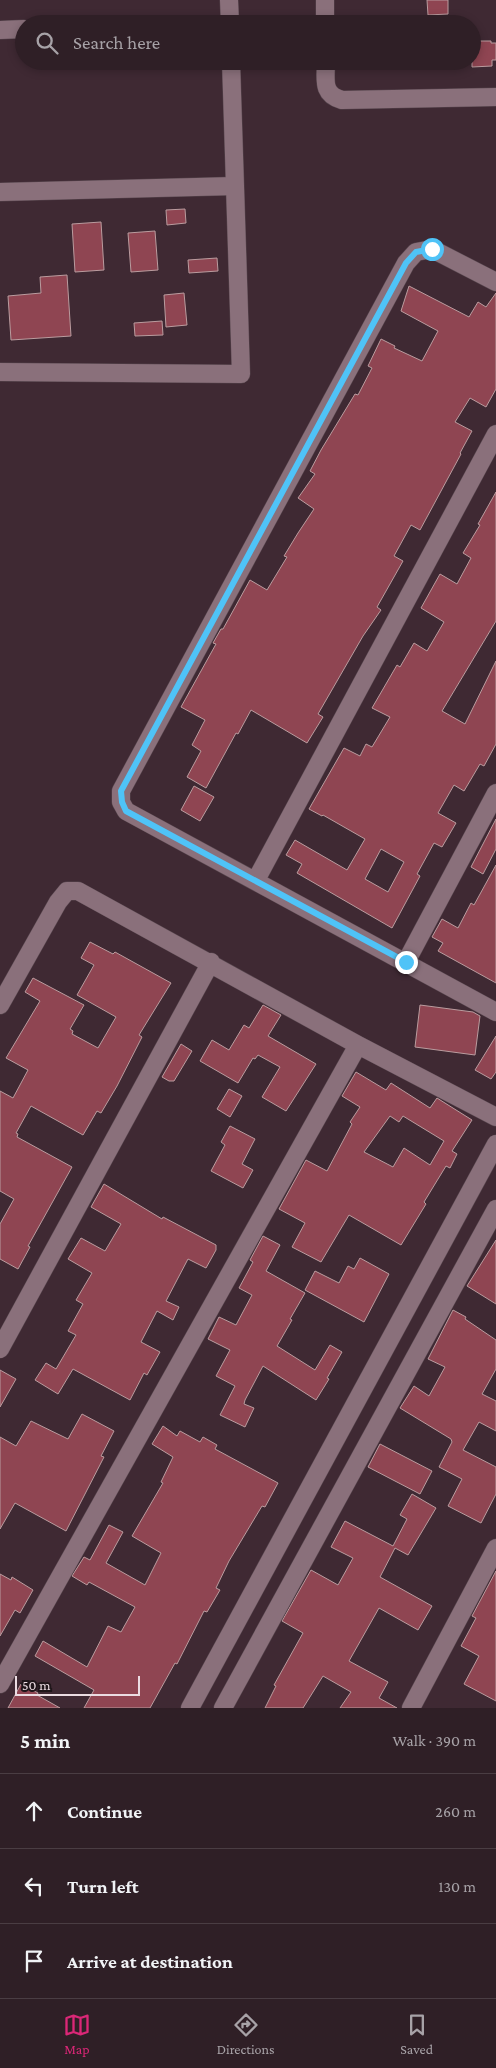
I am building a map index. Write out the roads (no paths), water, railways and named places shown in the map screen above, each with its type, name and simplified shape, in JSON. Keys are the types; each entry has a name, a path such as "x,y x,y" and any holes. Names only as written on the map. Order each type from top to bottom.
{"street":[{"path":"229,0 230,15"},
{"path":"325,0 325,15"},
{"path":"0,30 15,29"},
{"path":"0,372 241,374 231,70"},
{"path":"326,70 326,90 333,98 342,100 496,97"},
{"path":"0,192 235,186"},
{"path":"496,282 432,249 416,252 406,263 121,791 122,802 126,811 496,1012"},
{"path":"256,880 496,434"},
{"path":"406,962 496,793"},
{"path":"0,1005 58,902 66,891 78,891 211,962 358,1045 496,1117"},
{"path":"0,1349 211,962"},
{"path":"0,1684 358,1045"},
{"path":"190,1708 496,1144"},
{"path":"223,1708 496,1209"},
{"path":"411,1708 496,1548"}]}
